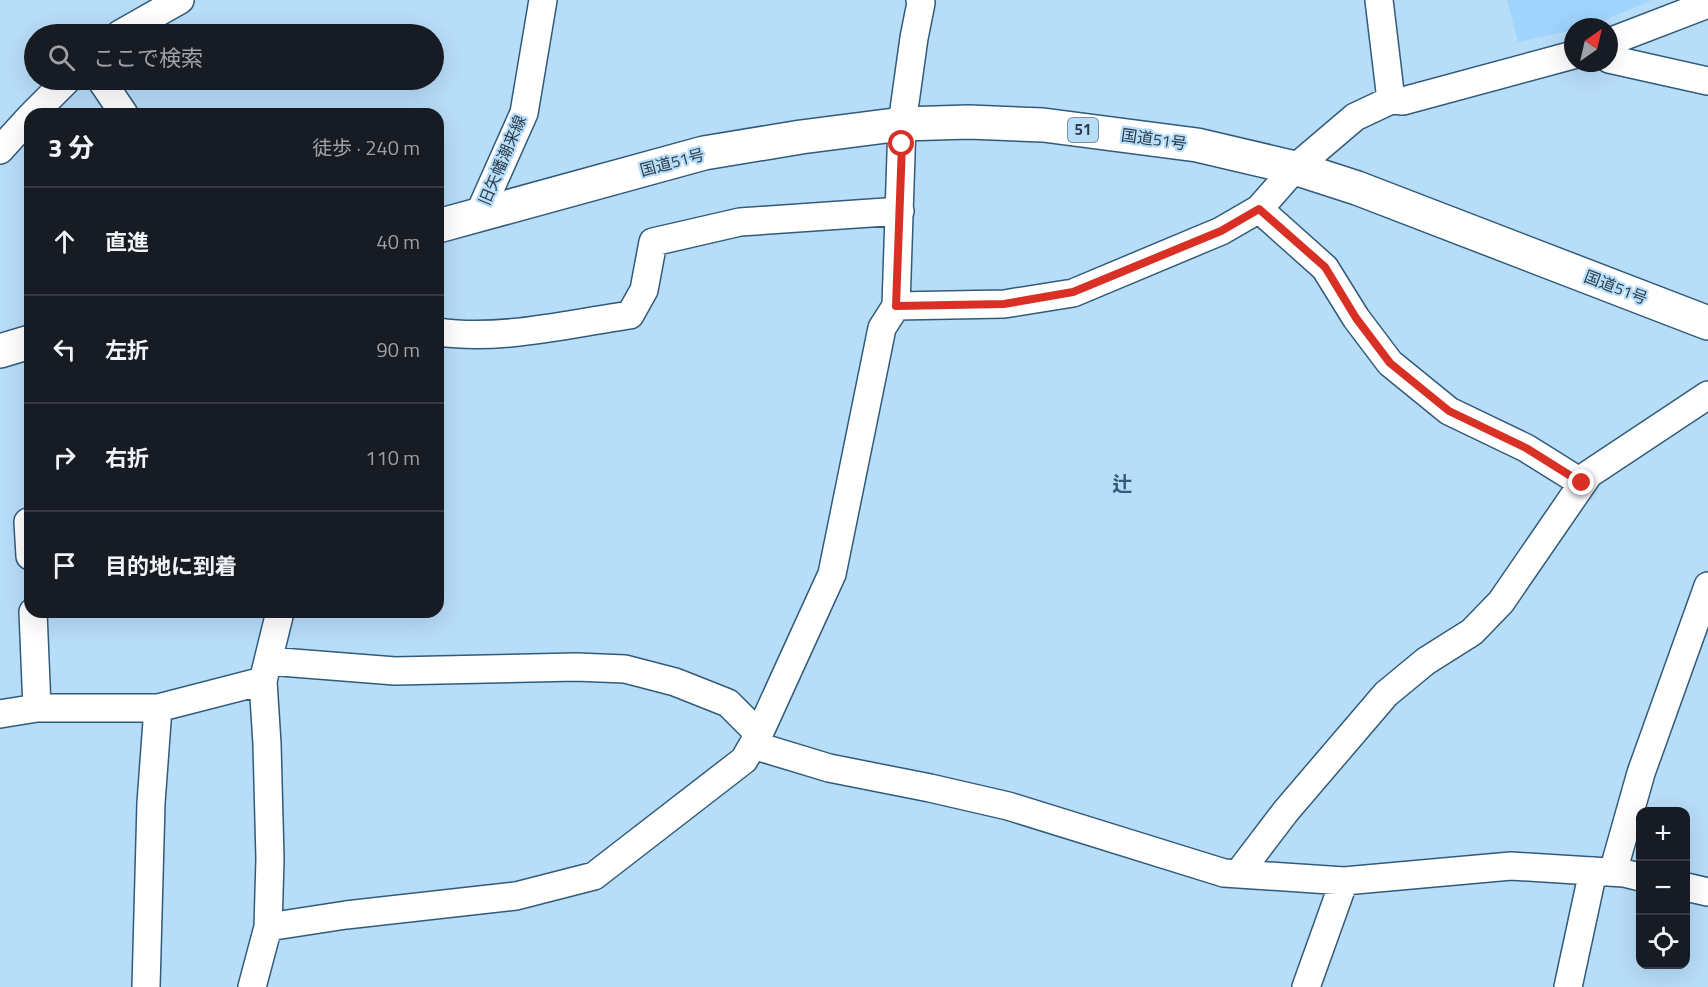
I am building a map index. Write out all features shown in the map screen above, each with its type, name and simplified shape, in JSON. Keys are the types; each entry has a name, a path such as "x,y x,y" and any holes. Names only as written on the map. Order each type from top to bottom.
{"highway":[{"name":"国道51号","path":"444,224 704,153 902,124 1043,125 1197,145 1295,168 1368,192 1708,323"},
{"path":"0,351 24,344"}],"street":[{"path":"138,24 180,0"},
{"name":"旧矢幡潮来線","path":"479,214 524,113 543,0"},
{"path":"1379,0 1391,100"},
{"path":"268,927 346,915 516,896 594,876 744,760 756,739 831,574 882,327 896,306 902,124 914,38 923,1"},
{"path":"1618,39 1708,4"},
{"path":"896,306 1004,304 1073,292 1221,231 1259,209 1295,168 1355,117 1391,100 1403,101 1564,57"},
{"path":"1618,61 1708,81"},
{"path":"39,108 57,90"},
{"path":"108,90 120,108"},
{"path":"0,150 24,124"},
{"path":"1259,209 1325,267 1356,318 1390,363 1449,411 1526,448 1582,483"},
{"path":"444,333 467,336 525,331 630,315 644,290 653,242 740,222 900,211"},
{"path":"1238,874 1286,811 1386,694 1426,661 1472,632 1501,603 1589,474 1708,395"},
{"path":"1568,987 1603,872 1641,774 1708,586"},
{"path":"33,618 37,708"},
{"path":"252,987 268,927 270,859 266,671 279,618"},
{"path":"0,714 37,708 159,708 266,671 576,667 625,669 675,682 728,703 756,739 829,768 1008,806 1224,873 1344,881 1511,866 1636,876"},
{"path":"146,987 151,803 159,708"},
{"path":"1306,987 1344,881"},
{"path":"1690,888 1708,892"}],"shaded area":[{"path":"1507,0 1652,0 1610,18 1564,18 1564,32 1518,42"}],"district":[{"name":"辻","path":"1122,484"}],"route":[{"path":"902,144 896,306 1004,304 1073,292 1221,231 1259,209 1325,267 1356,318 1390,363 1449,411 1526,448 1582,483"}]}
